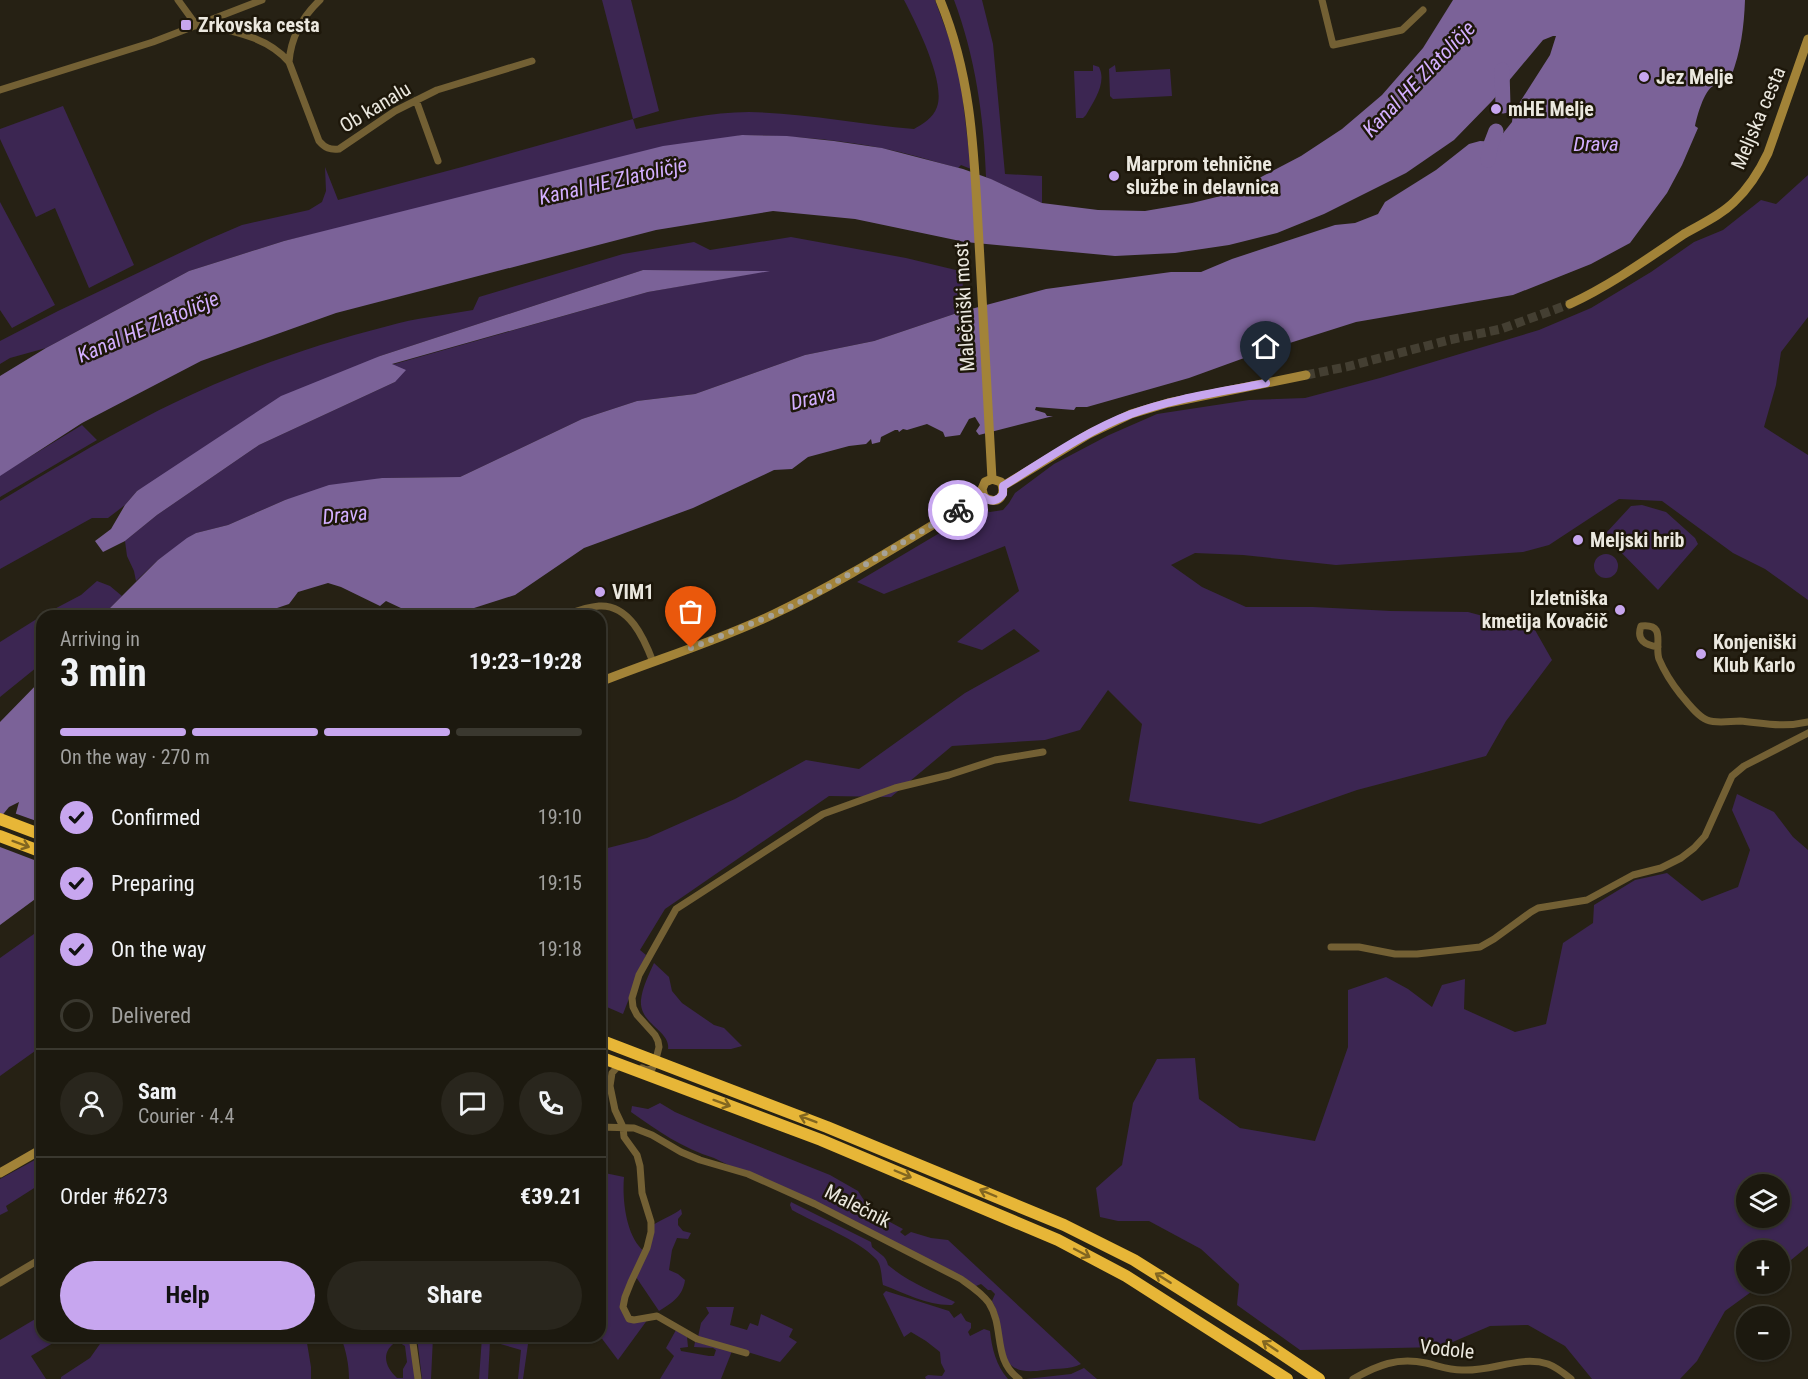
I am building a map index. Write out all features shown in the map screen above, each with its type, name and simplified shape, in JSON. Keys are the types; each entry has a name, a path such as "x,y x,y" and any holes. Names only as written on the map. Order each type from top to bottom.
{"highway":[{"path":"0,819 36,833"},
{"path":"0,836 36,850"},
{"path":"606,1043 827,1127 1064,1225 1134,1260 1319,1379"},
{"path":"606,1059 821,1140 1058,1240 1126,1276 1287,1379"}],"street":[{"path":"178,0 198,25 255,38 281,52 289,62"},
{"path":"0,90 106,57 262,0"},
{"path":"289,62 290,47 301,21 320,0"},
{"name":"Malečniški most","path":"940,0 957,45 966,87 973,146 992,478"},
{"path":"1322,0 1333,45 1402,30 1423,10"},
{"name":"Meljska cesta","path":"1570,303 1607,285 1732,205 1752,183 1765,159 1808,39"},
{"name":"Ob kanalu","path":"289,62 319,141 323,146 332,150 339,148 395,111 436,90 532,61"},
{"path":"416,100 438,161"},
{"path":"1003,486 1089,434 1131,414 1168,403 1306,375"},
{"path":"992,478 1001,482 1003,486 1003,494 997,500 990,501 982,493 983,485 988,479 992,478"},
{"path":"606,680 773,615 814,595 984,497"},
{"path":"581,610 602,606 623,612 641,634 653,662"},
{"path":"1658,647 1659,658 1679,693 1704,719 1792,726 1808,722"},
{"path":"1331,947 1359,947 1406,954 1480,947 1538,908 1587,900 1633,875 1661,868 1681,858 1705,836 1732,776 1744,766 1808,733"},
{"path":"746,1353 697,1339 657,1316 629,1319 623,1307 625,1297 647,1248 651,1222 642,1193 637,1155 624,1137 623,1127 615,1110 609,1086 612,1073 618,1065 625,1063 646,1070 652,1069 655,1063 659,1047 658,1041 633,1007 632,998 639,975 676,909 823,814 895,788 949,775 995,760 1043,752"},
{"name":"Malečnik","path":"606,1127 634,1128 700,1160 748,1174 815,1204 972,1286 990,1305 1009,1371 1019,1379"},
{"path":"0,1173 36,1152"},
{"path":"0,1283 36,1262"},
{"path":"413,1342 418,1379"},
{"name":"Vodole","path":"1353,1379 1376,1366 1397,1361 1425,1363 1463,1371 1483,1370 1531,1361 1550,1365 1571,1379"}],"shaded area":[{"path":"602,0 631,0 659,111 633,119"},
{"path":"904,0 935,0 953,49 961,84 971,169 846,142 742,135 284,241 189,271 46,348 10,358 0,364 0,341 58,311 242,225 309,210 322,202 326,191 325,167 338,200 633,119 636,129 706,115 749,112 811,116 914,129 933,114 939,96 934,68"},
{"path":"954,0 982,0 993,44 1005,174 1042,176 1042,203 986,177 977,87 968,43"},
{"path":"1093,65 1099,67 1101,86 1086,115 1083,118 1076,118 1074,71 1093,71"},
{"path":"1115,65 1116,72 1170,69 1172,96 1113,99 1110,96 1109,69"},
{"path":"63,106 134,265 89,288 55,208 36,217 0,139 0,129"},
{"path":"1808,175 1808,317 1781,352 1776,385 1764,427 1808,455 1808,600 1765,569 1733,553 1662,501 1619,499 1549,545 1523,552 1336,565 1243,555 1195,553 1171,565 1202,587 1246,607 1468,612 1535,630 1552,660 1506,721 1486,756 1357,790 1260,824 1129,801 1142,724 1108,690 1080,730 1045,740 952,746 891,797 829,796 665,909 640,950 646,955 623,1014 606,1007 606,848 647,838 735,799 806,760 859,769 965,693 1040,651 1014,629 982,650 957,642 1019,591 1005,546 884,594 857,582 980,509 990,512 1003,510 1015,493 1054,464 1109,435 1157,414 1249,400 1305,398 1539,330 1591,308 1651,272 1694,242 1723,230 1761,200 1776,204"},
{"path":"0,202 55,305 12,328 0,310"},
{"path":"791,237 906,258 964,272 960,312 874,341 805,355 695,394 637,401 582,419 460,477 382,478 285,500 228,525 196,533 158,560 136,581 127,556 125,541 157,515 259,445 395,382 391,365 648,292 765,271 643,270 380,356 137,491 125,505 108,518 92,518 0,569 0,501 127,427 175,402 234,376 295,353 357,334 409,321 473,310 479,297 623,254 694,242 710,250"},
{"path":"82,425 97,440 0,497 0,475"},
{"path":"1642,505 1666,512 1695,538 1698,544 1658,590 1608,539 1607,532 1631,506"},
{"path":"1606,554 1614,558 1618,566 1614,574 1606,578 1598,574 1594,566 1598,558"},
{"path":"97,581 110,586 122,596 108,610 52,610 81,595"},
{"path":"36,619 36,668 0,697 0,642"},
{"path":"1737,794 1774,812 1793,837 1808,850 1808,1246 1790,1261 1790,1240 1736,1240 1736,1294 1748,1294 1725,1311 1697,1361 1680,1379 1592,1379 1565,1346 1528,1325 1490,1326 1441,1347 1300,1350 1237,1305 1239,1284 1201,1249 1149,1221 1118,1221 1100,1217 1096,1188 1122,1165 1133,1103 1157,1059 1195,1058 1199,1099 1240,1128 1315,1141 1348,1047 1348,990 1386,977 1408,989 1432,1007 1442,985 1465,979 1464,1009 1515,1032 1546,1024 1563,943 1593,923 1594,905 1635,880 1667,873 1702,901 1738,887 1750,850 1732,810"},
{"path":"36,933 36,1050 0,1076 0,958"},
{"path":"654,963 669,977 672,991 682,1003 714,1025 724,1028 742,1046 731,1049 668,1049 665,1037 649,1021 642,1008 643,991"},
{"path":"660,1103 705,1125 830,1175 858,1191 875,1214 903,1229 900,1232 905,1236 911,1232 948,1240 1081,1364 1044,1370 1026,1371 1014,1368 1004,1351 997,1314 992,1301 995,1294 991,1290 981,1284 976,1286 681,1144 631,1112 632,1106 648,1109"},
{"path":"36,1159 36,1187 6,1206 8,1211 0,1215 0,1179"},
{"path":"606,1173 624,1177 626,1217 633,1237 644,1251 626,1287 626,1320 648,1319 618,1360 604,1342"},
{"path":"791,1202 871,1242 872,1247 896,1271 920,1286 955,1302 952,1305 934,1303 883,1285 880,1267 875,1258 847,1238 792,1210"},
{"path":"681,1209 682,1214 678,1219 678,1225 683,1231 691,1233 688,1239 677,1238 672,1250 669,1270 685,1280 684,1286 676,1298 659,1311 636,1277 650,1245 653,1225"},
{"path":"886,1291 949,1311 954,1318 961,1313 966,1321 971,1323 968,1332 970,1336 984,1329 990,1331 995,1356 1008,1379 926,1379 928,1375 942,1376 945,1371 941,1363 940,1352 911,1332 904,1337 883,1294"},
{"path":"706,1307 734,1307 730,1325 747,1330 750,1323 758,1326 761,1314 793,1329 789,1337 797,1342 780,1362 698,1337 701,1323 709,1313"},
{"path":"36,1319 36,1342 55,1342 31,1356 46,1379 0,1379 0,1340"},
{"path":"676,1330 687,1337 688,1347 680,1348 681,1351 714,1356 716,1350 694,1347 695,1342 732,1351 721,1379 660,1379 674,1356 666,1348"},
{"path":"101,1342 307,1342 311,1379 61,1379 90,1358"},
{"path":"342,1342 396,1342 388,1350 386,1360 397,1378 403,1378 403,1369 407,1362 405,1346 399,1342 411,1342 415,1379 349,1379 348,1363"},
{"path":"418,1342 433,1342 431,1379 422,1379"},
{"path":"482,1342 490,1342 488,1379 479,1379"},
{"path":"493,1342 530,1342 523,1379 518,1379 521,1350"},
{"path":"1084,1368 1097,1379 1026,1379 1071,1374"}],"water":[{"name":"Kanal HE Zlatoličje","path":"1453,0 1745,0 1741,39 1731,77 1713,86 1707,93 1696,122 1695,126 1698,128 1667,193 1630,243 1591,264 1513,295 1356,322 1189,378 1087,407 1076,407 1074,410 1036,407 1035,410 1047,416 1053,416 979,435 976,431 980,425 975,417 969,419 960,435 945,437 943,432 927,424 899,432 895,430 881,437 880,442 872,444 871,439 866,444 808,457 792,469 774,470 693,508 584,548 515,595 468,610 402,610 386,601 380,606 328,583 298,592 289,604 271,610 108,610 158,560 187,538 196,533 228,525 285,500 329,485 382,478 460,477 582,419 637,401 695,394 805,355 874,341 960,312 1046,289 1171,272 1201,272 1232,259 1335,225 1355,223 1378,214 1385,202 1436,170 1469,144 1480,141 1496,142 1512,122 1513,113 1550,55 1556,36 1543,40 1492,101 1454,140 1406,173 1324,214 1277,233 1229,245 1175,253 1115,256 965,242 855,219 773,211 656,230 336,313 201,361 82,423 0,476 0,376 46,348 189,271 284,241 663,146 742,135 787,136 882,148 963,169 991,179 1042,203 1098,210 1145,211 1229,194 1301,156 1342,129 1382,95 1423,48"},
{"path":"643,270 770,271 648,292 392,364 406,370 395,382 259,445 157,515 125,541 103,552 95,541 111,529 125,505 137,491 281,396 380,356"},
{"path":"36,685 36,898 0,925 0,837 14,820 19,802 9,807 0,818 0,722"}],"pier":[{"path":"14,813 36,821 36,861 0,847 0,833"}],"waterway":[{"name":"Drava","path":"1502,70 1503,106"},
{"name":"Drava","path":"1488,160 1496,131"}],"tunnel":[{"path":"1306,375 1501,329 1570,304"}],"way so far":[{"path":"691,648 773,615 814,595 958,510"}],"place":[{"name":"Zrkovska cesta","path":"186,25"},
{"name":"Jez Melje","path":"1644,77"},
{"name":"mHE Melje","path":"1496,109"},
{"name":"Marprom tehnične službe in delavnica","path":"1114,176"},
{"name":"Meljski hrib","path":"1578,540"},
{"name":"VIM1","path":"600,592"},
{"name":"Izletniška kmetija Kovačič","path":"1620,610"},
{"name":"Konjeniški Klub Karlo","path":"1701,654"}],"route":[{"path":"958,510 984,497 990,501 997,500 1003,494 1003,486 1089,434 1131,414 1168,403 1266,383"}]}
